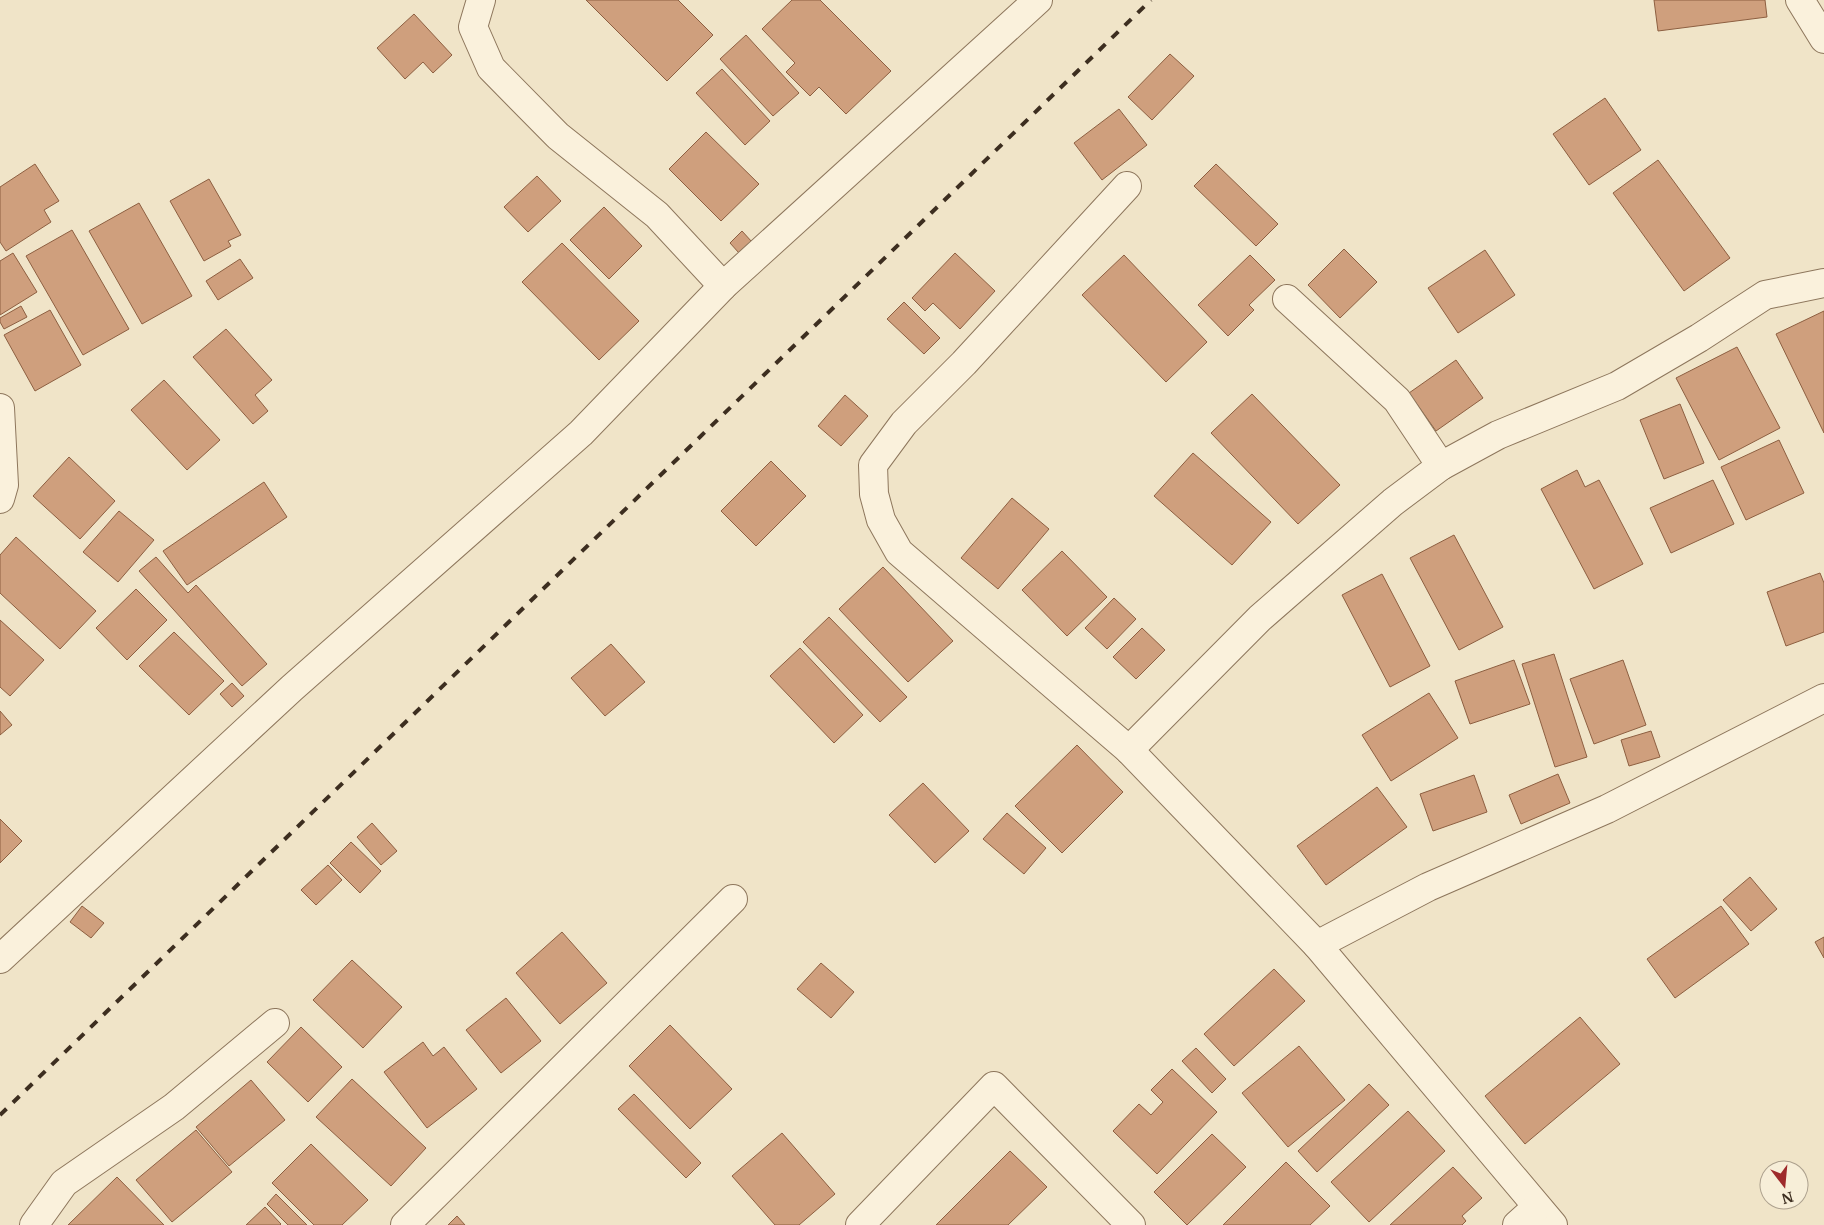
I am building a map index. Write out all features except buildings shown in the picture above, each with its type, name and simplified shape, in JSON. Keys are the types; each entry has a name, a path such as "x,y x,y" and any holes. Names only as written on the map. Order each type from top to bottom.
{"street":[{"path":"481,0 473,27 491,68 558,136 658,215 723,286"},
{"path":"0,960 292,688 580,433 723,286 1038,0"},
{"path":"1800,0 1824,38"},
{"path":"1127,186 964,363 904,423 873,465 874,494 881,520 899,552 1128,750 1317,944 1545,1216 1517,1225"},
{"path":"1128,750 1260,618 1393,502 1441,466 1498,435 1617,386 1699,338 1765,295 1824,283"},
{"path":"1287,299 1397,400 1441,466"},
{"path":"0,408 4,485 0,500"},
{"path":"1317,944 1428,887 1607,810 1824,698"},
{"path":"405,1225 733,900"},
{"path":"34,1225 64,1183 174,1106 275,1023"},
{"path":"860,1225 994,1086 1132,1225"}],"railway":[{"path":"0,1115 1151,0"}]}
